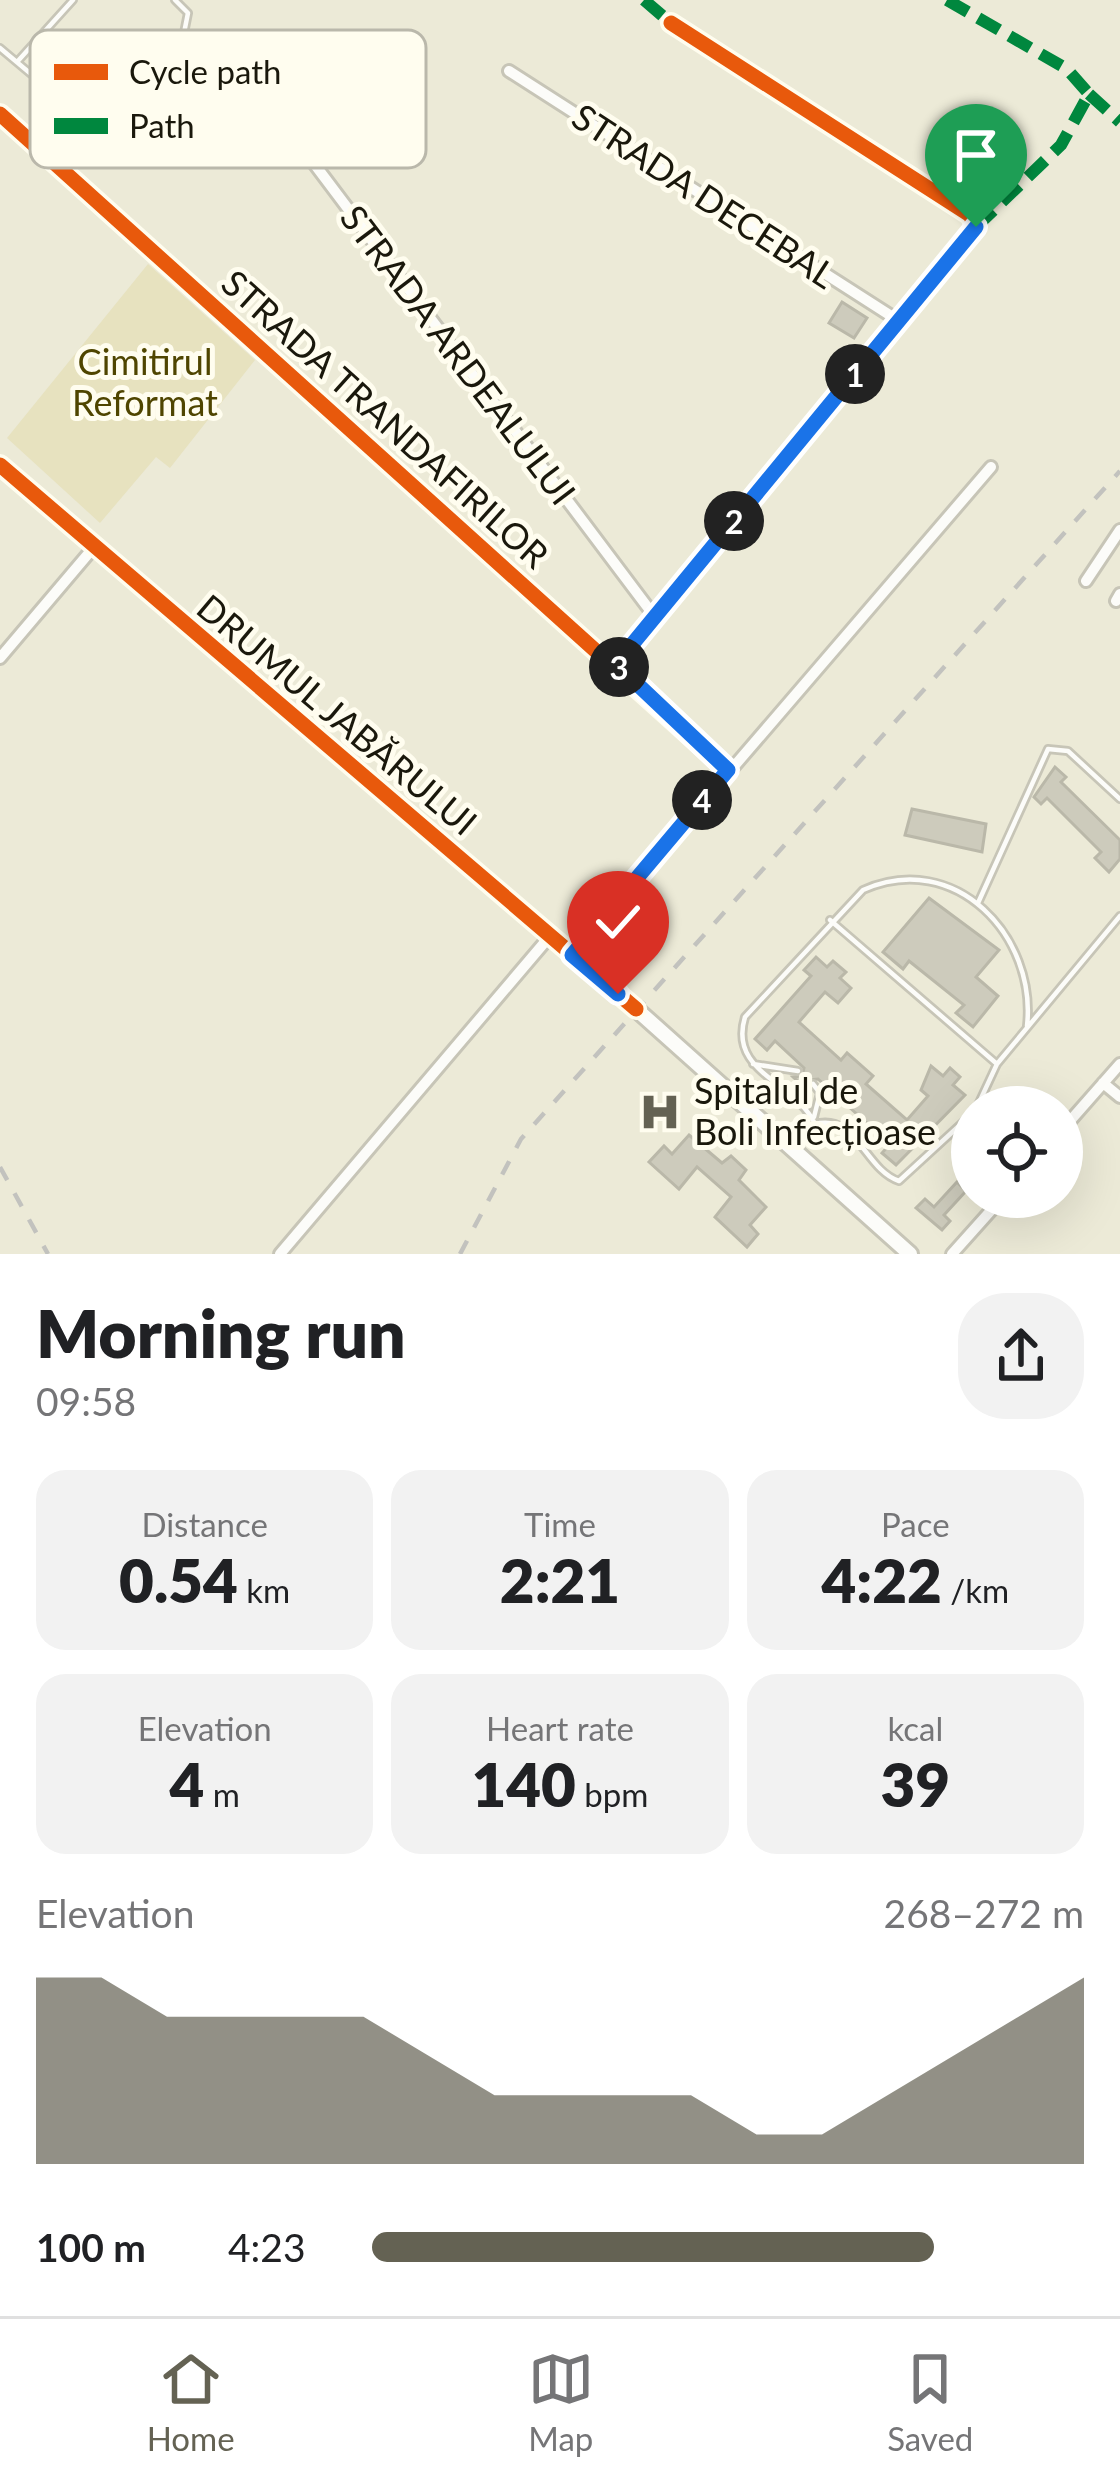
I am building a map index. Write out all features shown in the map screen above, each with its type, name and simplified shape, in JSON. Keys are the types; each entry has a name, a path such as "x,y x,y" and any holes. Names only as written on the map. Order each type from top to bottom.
{"main road":[{"name":"DRUMUL JABĂRULUI","path":"0,465 636,1009 910,1254"}],"street":[{"path":"616,664 976,227 970,215 671,23"},
{"name":"STRADA DECEBAL","path":"509,71 899,321"},
{"name":"STRADA TRANDAFIRILOR","path":"0,114 30,141"},
{"name":"STRADA TRANDAFIRILOR","path":"60,168 616,664 728,770"},
{"name":"STRADA ARDEALULUI","path":"317,168 655,617"},
{"path":"572,955 991,467"},
{"path":"1086,581 1120,530"},
{"path":"0,658 94,547"},
{"path":"280,1254 550,936"},
{"path":"1083,1106 1120,1064"},
{"path":"1103,1083 1120,1097"},
{"path":"952,1254 984,1218"}],"lane":[{"path":"46,30 73,0"},
{"path":"175,0 188,13 185,30"},
{"path":"0,48 30,72"},
{"path":"17,62 30,48"},
{"path":"978,903 1048,749 1068,752 1120,799"},
{"path":"951,1132 899,1181 888,1177 841,1125 814,1121 742,1053 745,1017 830,920 863,890 886,881 941,884 978,903 1000,925 1018,957 1030,1000 1027,1026"},
{"path":"986,1086 997,1064 1120,916"},
{"path":"830,920 997,1064"},
{"path":"753,1064 798,1071"},
{"path":"795,1151 814,1121 820,1093 813,1084"}],"green space":[{"name":"Cimitirul Reformat","path":"148,264 255,360 170,468 156,457 100,523 7,438"}],"building":[{"path":"842,302 867,318 854,338 829,323"},
{"path":"1055,767 1066,777 1061,782 1120,840 1120,859 1109,872 1095,858 1101,852 1047,798 1041,804 1034,797"},
{"path":"912,809 986,824 982,852 905,835"},
{"path":"929,898 999,950 976,977 998,996 973,1027 956,1013 964,1005 909,961 903,969 883,952"},
{"path":"816,957 827,967 833,961 846,972 840,978 851,988 838,1003 825,992 799,1022 841,1060 847,1053 873,1076 866,1084 907,1120 928,1096 921,1090 931,1066 943,1076 950,1068 960,1077 951,1086 951,1109 896,1165 882,1153 890,1144 818,1079 808,1080 807,1090 793,1077 802,1076 804,1068 775,1041 767,1050 755,1039 811,976 804,970"},
{"path":"689,1135 722,1163 731,1156 746,1170 739,1180 766,1207 750,1225 758,1234 747,1247 715,1217 731,1197 697,1167 679,1189 649,1162 664,1146 672,1154"},
{"path":"951,1189 951,1207 944,1215 950,1221 942,1230 916,1208 925,1199 934,1207"}],"railway":[{"path":"460,1254 521,1139 1120,471"},
{"path":"0,1167 48,1254"}],"marked path":[{"path":"644,0 671,23"},
{"path":"947,0 1067,69 1089,94 1061,145 976,227"},
{"path":"1089,94 1120,122"}],"cycle path":[{"path":"616,664 976,227 970,215 671,23"},
{"path":"0,114 30,141"},
{"path":"60,168 728,770"},
{"path":"0,465 636,1009"}],"place":[{"name":"Spitalul de Boli Infecțioase","path":"660,1112"}],"route":[{"path":"618,994 572,955 728,770 616,664 976,227"}]}
